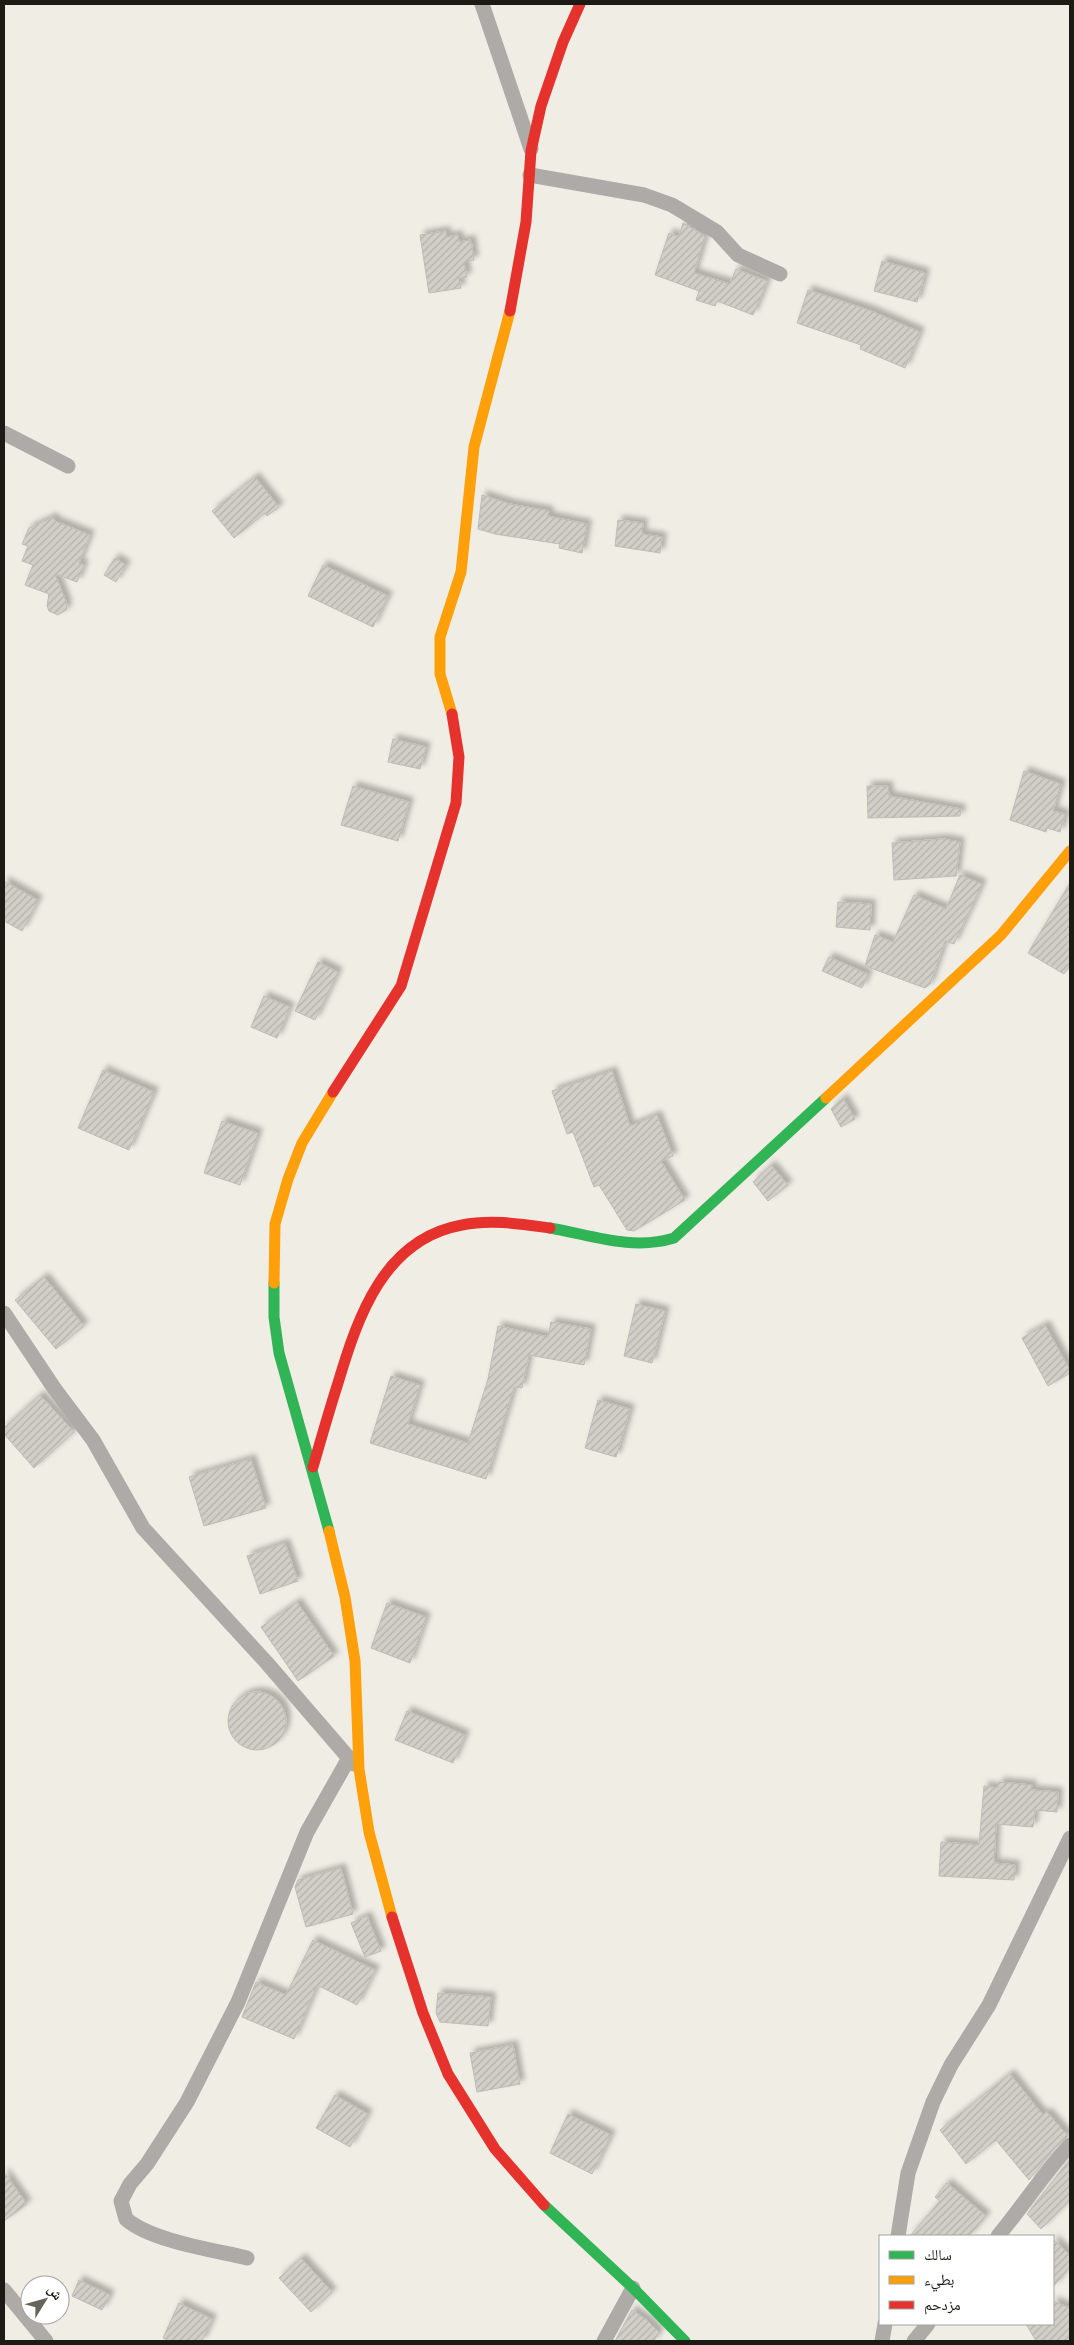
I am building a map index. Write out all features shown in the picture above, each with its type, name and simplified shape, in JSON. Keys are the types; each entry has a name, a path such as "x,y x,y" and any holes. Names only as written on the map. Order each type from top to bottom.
{"street":[{"path":"482,4 531,150"},
{"path":"580,4 563,42 541,106 531,150 526,222 513,299 474,447 461,572 444,622 438,650 440,674 452,715 459,757 456,804 402,986 320,1112 302,1143 288,1179 275,1224 274,1308 278,1353 312,1467 347,1606 355,1661 354,1763 369,1832 388,1904 423,2013 448,2074 495,2148 526,2186 564,2225 633,2288 685,2341"},
{"path":"530,175 644,195 672,205 717,232 738,255 780,274"},
{"path":"4,433 68,466"},
{"path":"312,1467 350,1340 364,1304 383,1274 400,1256 438,1231 461,1224 522,1224 648,1244 661,1243 674,1238 1001,935 1070,852"},
{"path":"4,1313 54,1388 93,1440 143,1528 260,1656 354,1763"},
{"path":"247,2258 191,2245 142,2229 126,2218 121,2202 130,2184 156,2151 187,2102 238,2002 307,1832 354,1763"},
{"path":"898,2235 908,2173 933,2102 951,2065 989,2005 1070,1838"},
{"path":"999,2235 1028,2198 1042,2176 1070,2145"},
{"path":"604,2341 633,2288"},
{"path":"4,2290 46,2341"},
{"path":"882,2341 885,2325"},
{"path":"914,2341 927,2325"}],"building":[{"path":"683,223 705,236 694,273 730,284 736,269 767,281 753,315 717,301 715,306 696,300 699,291 655,275 669,233 679,237"},
{"path":"446,231 446,237 458,235 459,242 471,240 474,260 464,262 467,277 459,278 461,288 429,293 420,235"},
{"path":"882,261 925,273 917,302 874,291"},
{"path":"808,290 869,310 920,332 905,368 860,349 861,345 797,323"},
{"path":"255,477 279,507 267,516 265,513 234,538 212,511"},
{"path":"482,495 510,504 549,511 548,516 587,524 582,553 559,548 560,544 495,534 478,529"},
{"path":"53,517 55,521 90,535 79,563 84,565 77,582 55,574 67,604 66,610 58,615 49,611 47,606 49,594 25,585 33,565 22,561 28,546 22,544 29,528"},
{"path":"618,520 643,523 642,534 662,537 660,553 615,546"},
{"path":"115,558 126,565 116,582 104,575"},
{"path":"323,565 388,596 373,627 308,596"},
{"path":"393,739 426,747 420,769 388,762"},
{"path":"1024,771 1061,784 1053,811 1065,814 1060,832 1047,828 1046,832 1010,820"},
{"path":"353,786 409,802 398,841 341,825"},
{"path":"867,786 888,786 889,796 961,809 960,816 868,818"},
{"path":"943,839 960,842 956,876 894,880 892,843"},
{"path":"960,875 982,884 954,944 945,941 930,984 925,988 865,966 875,935 893,942 914,895 946,909"},
{"path":"4,881 38,900 22,931 4,921"},
{"path":"1070,883 1070,965 1064,974 1028,953"},
{"path":"838,902 871,904 870,930 836,927"},
{"path":"829,957 868,974 862,988 822,971"},
{"path":"318,962 338,972 315,1020 295,1011"},
{"path":"264,996 290,1007 277,1038 251,1027"},
{"path":"103,1070 154,1092 129,1150 78,1128"},
{"path":"612,1071 630,1126 657,1115 673,1156 661,1161 685,1200 634,1231 627,1230 599,1185 594,1187 573,1132 567,1134 552,1091"},
{"path":"843,1098 855,1119 841,1127 831,1109"},
{"path":"222,1121 258,1133 240,1185 204,1173"},
{"path":"771,1165 788,1185 768,1201 753,1182"},
{"path":"44,1277 84,1326 56,1349 15,1300"},
{"path":"636,1304 665,1311 652,1363 624,1356"},
{"path":"551,1322 591,1329 584,1365 529,1355 522,1388 514,1387 486,1479 370,1443 391,1376 420,1385 408,1424 468,1443 488,1379 498,1326 548,1337"},
{"path":"1045,1325 1070,1370 1070,1373 1048,1386 1022,1338"},
{"path":"40,1395 74,1432 34,1468 4,1434 4,1428"},
{"path":"598,1400 630,1409 616,1457 585,1448"},
{"path":"251,1459 266,1508 204,1526 189,1477"},
{"path":"285,1543 298,1581 260,1594 247,1556"},
{"path":"297,1602 334,1656 298,1681 261,1627"},
{"path":"387,1603 426,1617 410,1663 371,1648"},
{"path":"257,1692 268,1694 281,1705 286,1721 284,1732 273,1745 257,1750 246,1748 233,1737 228,1721 230,1710 241,1697"},
{"path":"407,1711 465,1735 453,1763 395,1740"},
{"path":"999,1782 1032,1785 1031,1790 1058,1792 1057,1812 1035,1810 1033,1827 996,1824 994,1863 1015,1865 1014,1880 939,1876 941,1842 979,1845 984,1786 998,1788"},
{"path":"341,1868 353,1914 306,1927 295,1887 298,1880"},
{"path":"367,1916 381,1951 365,1957 351,1923"},
{"path":"313,1940 375,1970 357,2005 317,1985 294,2039 242,2017 256,1982 286,1995"},
{"path":"438,1993 491,1997 488,2026 440,2022 436,2013"},
{"path":"513,2045 520,2084 477,2092 470,2053"},
{"path":"1010,2074 1043,2115 1047,2112 1068,2136 1053,2150 1029,2180 996,2140 966,2164 940,2130"},
{"path":"335,2095 368,2114 350,2147 316,2128"},
{"path":"568,2114 611,2135 592,2174 550,2153"},
{"path":"1070,2159 1070,2200 1041,2229 1027,2214"},
{"path":"4,2172 27,2204 4,2221"},
{"path":"947,2183 986,2216 970,2235 911,2235 940,2201 935,2197"},
{"path":"1054,2240 1070,2255 1070,2267 1054,2286"},
{"path":"301,2258 332,2292 311,2312 279,2278"},
{"path":"79,2280 110,2295 102,2310 72,2296"},
{"path":"1054,2301 1070,2308 1070,2341 1036,2341 1027,2325 1054,2325"},
{"path":"179,2303 212,2319 202,2341 170,2341 163,2338"},
{"path":"632,2310 648,2321 659,2332 654,2341 615,2341"}],"traffic: fast":[{"path":"550,1228 596,1238 627,1242 658,1242 674,1238 826,1098"},
{"path":"274,1283 274,1317 279,1353 329,1531"},
{"path":"544,2205 633,2288 685,2341"}],"traffic: slow":[{"path":"452,714 440,674 440,637 461,572 474,447 510,311"},
{"path":"826,1098 1001,935 1070,851"},
{"path":"274,1283 275,1224 288,1179 302,1143 333,1092"},
{"path":"329,1531 345,1597 355,1661 359,1769 369,1832 392,1917"}],"traffic: jam":[{"path":"510,311 526,222 531,151 541,106 563,42 580,4"},
{"path":"333,1092 401,986 456,803 459,757 452,714"},
{"path":"313,1467 355,1332 365,1307 378,1284 394,1263 413,1246 435,1233 462,1225 495,1222 550,1228"},
{"path":"392,1917 423,2013 448,2074 495,2149 544,2205"}]}
